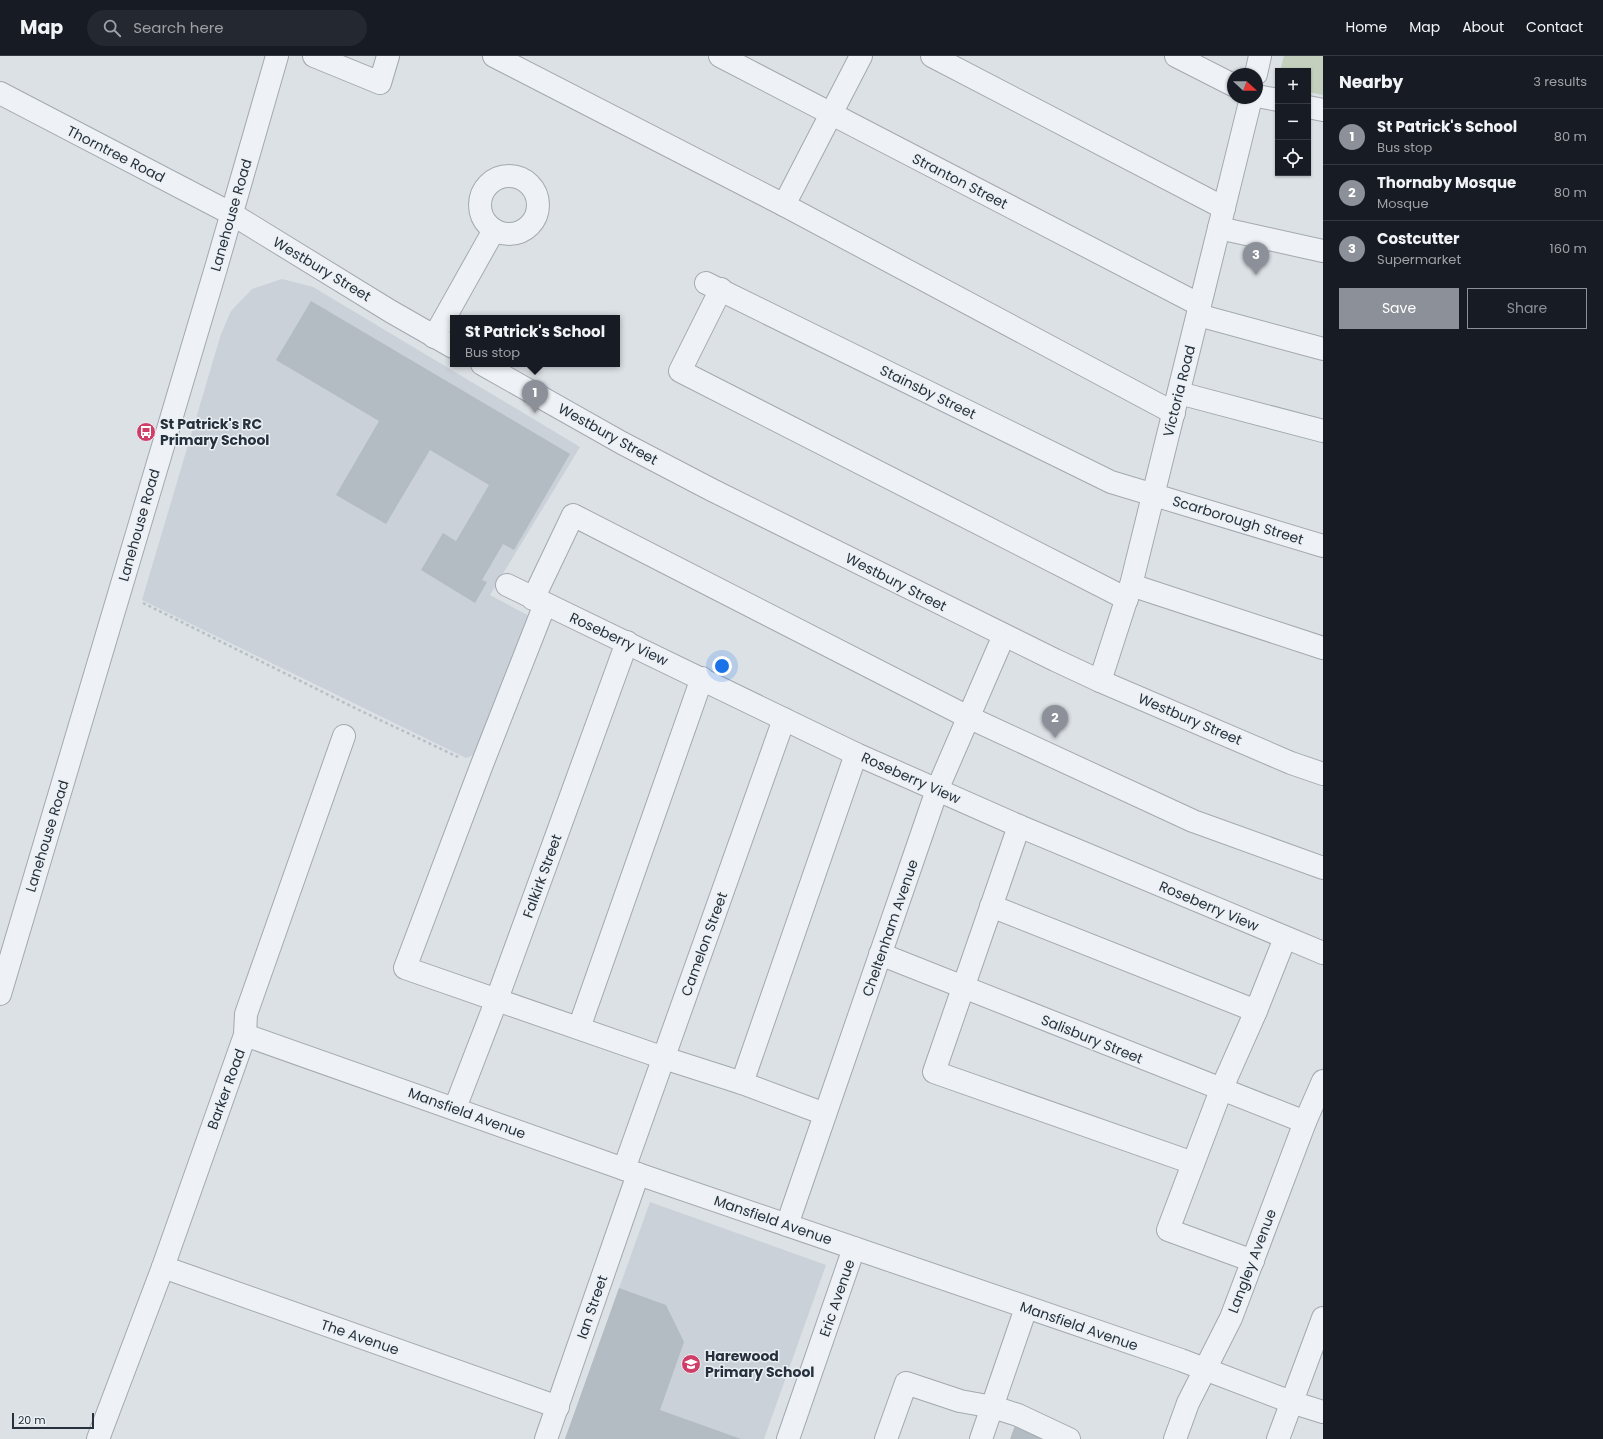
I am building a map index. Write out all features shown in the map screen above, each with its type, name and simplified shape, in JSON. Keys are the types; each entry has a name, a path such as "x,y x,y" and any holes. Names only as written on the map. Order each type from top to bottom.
{"street":[{"name":"Lanehouse Road","path":"0,994 232,214 277,56"},
{"path":"314,56 380,83 388,56"},
{"path":"494,56 784,205 1176,403 1323,431"},
{"name":"Stranton Street","path":"720,56 832,114 1199,310 1323,349"},
{"path":"784,205 861,56"},
{"path":"932,56 1222,218 1323,251"},
{"path":"1176,56 1227,82"},
{"path":"1257,68 1260,56"},
{"name":"Thorntree Road","path":"0,93 232,214"},
{"path":"1263,97 1275,99"},
{"name":"Victoria Road","path":"1100,681 1129,592 1250,104"},
{"path":"1311,108 1323,110"},
{"name":"Westbury Street","path":"232,214 450,346"},
{"path":"434,336 494,230"},
{"name":"Stainsby Street","path":"1129,592 680,371 713,286 1111,482 1153,494"},
{"name":"Westbury Street","path":"487,367 622,443 712,490 1004,636 1100,681 1291,763 1323,774"},
{"name":"Scarborough Street","path":"1153,494 1323,546"},
{"path":"825,1114 742,1083 664,1058 405,968 481,767 539,602 573,515 968,717 1193,821 1323,868"},
{"name":"Roseberry View","path":"507,585 539,602 627,642 856,754 1019,826 1323,953"},
{"path":"1129,592 1323,648"},
{"name":"Cheltenham Avenue","path":"787,1224 938,790 1004,636"},
{"name":"Falkirk Street","path":"455,1108 627,642"},
{"path":"579,1028 702,678"},
{"name":"Camelon Street","path":"631,1172 664,1058 784,719"},
{"name":"Barker Road","path":"98,1439 162,1267 245,1035 246,1014 344,736"},
{"path":"742,1083 856,754"},
{"path":"1019,826 934,1072 1193,1163"},
{"path":"991,906 1256,1012"},
{"path":"1253,1261 1168,1230 1221,1090 1256,1012 1285,938"},
{"name":"Salisbury Street","path":"880,954 1305,1122"},
{"name":"Mansfield Avenue","path":"245,1035 455,1108 631,1172 787,1224 1026,1308 1158,1352 1291,1402 1323,1412"},
{"name":"Langley Avenue","path":"1175,1439 1188,1403 1231,1318 1305,1122 1323,1081"},
{"name":"Ian Street","path":"546,1439 558,1407 631,1172"},
{"name":"Eric Avenue","path":"788,1439 854,1248"},
{"name":"The Avenue","path":"162,1267 558,1407"},
{"path":"981,1439 1026,1308"},
{"path":"1278,1439 1323,1320"},
{"path":"886,1439 906,1383 960,1401 993,1407 1018,1415 1069,1439"}],"path":[{"path":"120,591 359,710 481,767"}],"shaded area":[{"path":"282,279 313,287 580,447 490,595 531,617 477,754 466,758 142,600 221,334 231,311 252,289"},
{"name":"Harewood Primary School","path":"650,1202 826,1265 764,1439 565,1439"}],"green space":[{"path":"1284,56 1323,56 1323,95 1311,93 1311,68 1281,68"}],"building":[{"path":"311,301 570,454 514,550 503,544 482,580 487,582 475,603 421,570 443,533 456,541 489,485 430,450 386,524 336,495 379,421 276,360"},
{"path":"619,1288 666,1305 684,1342 660,1410 741,1439 565,1439"},
{"path":"1017,1420 1043,1439 1010,1439"}],"place":[{"name":"Costcutter","path":"1256,275"},
{"name":"St Patrick's School","path":"535,413"},
{"name":"St Patrick's RC Primary School","path":"146,432"},
{"name":"Thornaby Mosque","path":"1055,738"},
{"name":"Harewood Primary School","path":"691,1364"}]}
